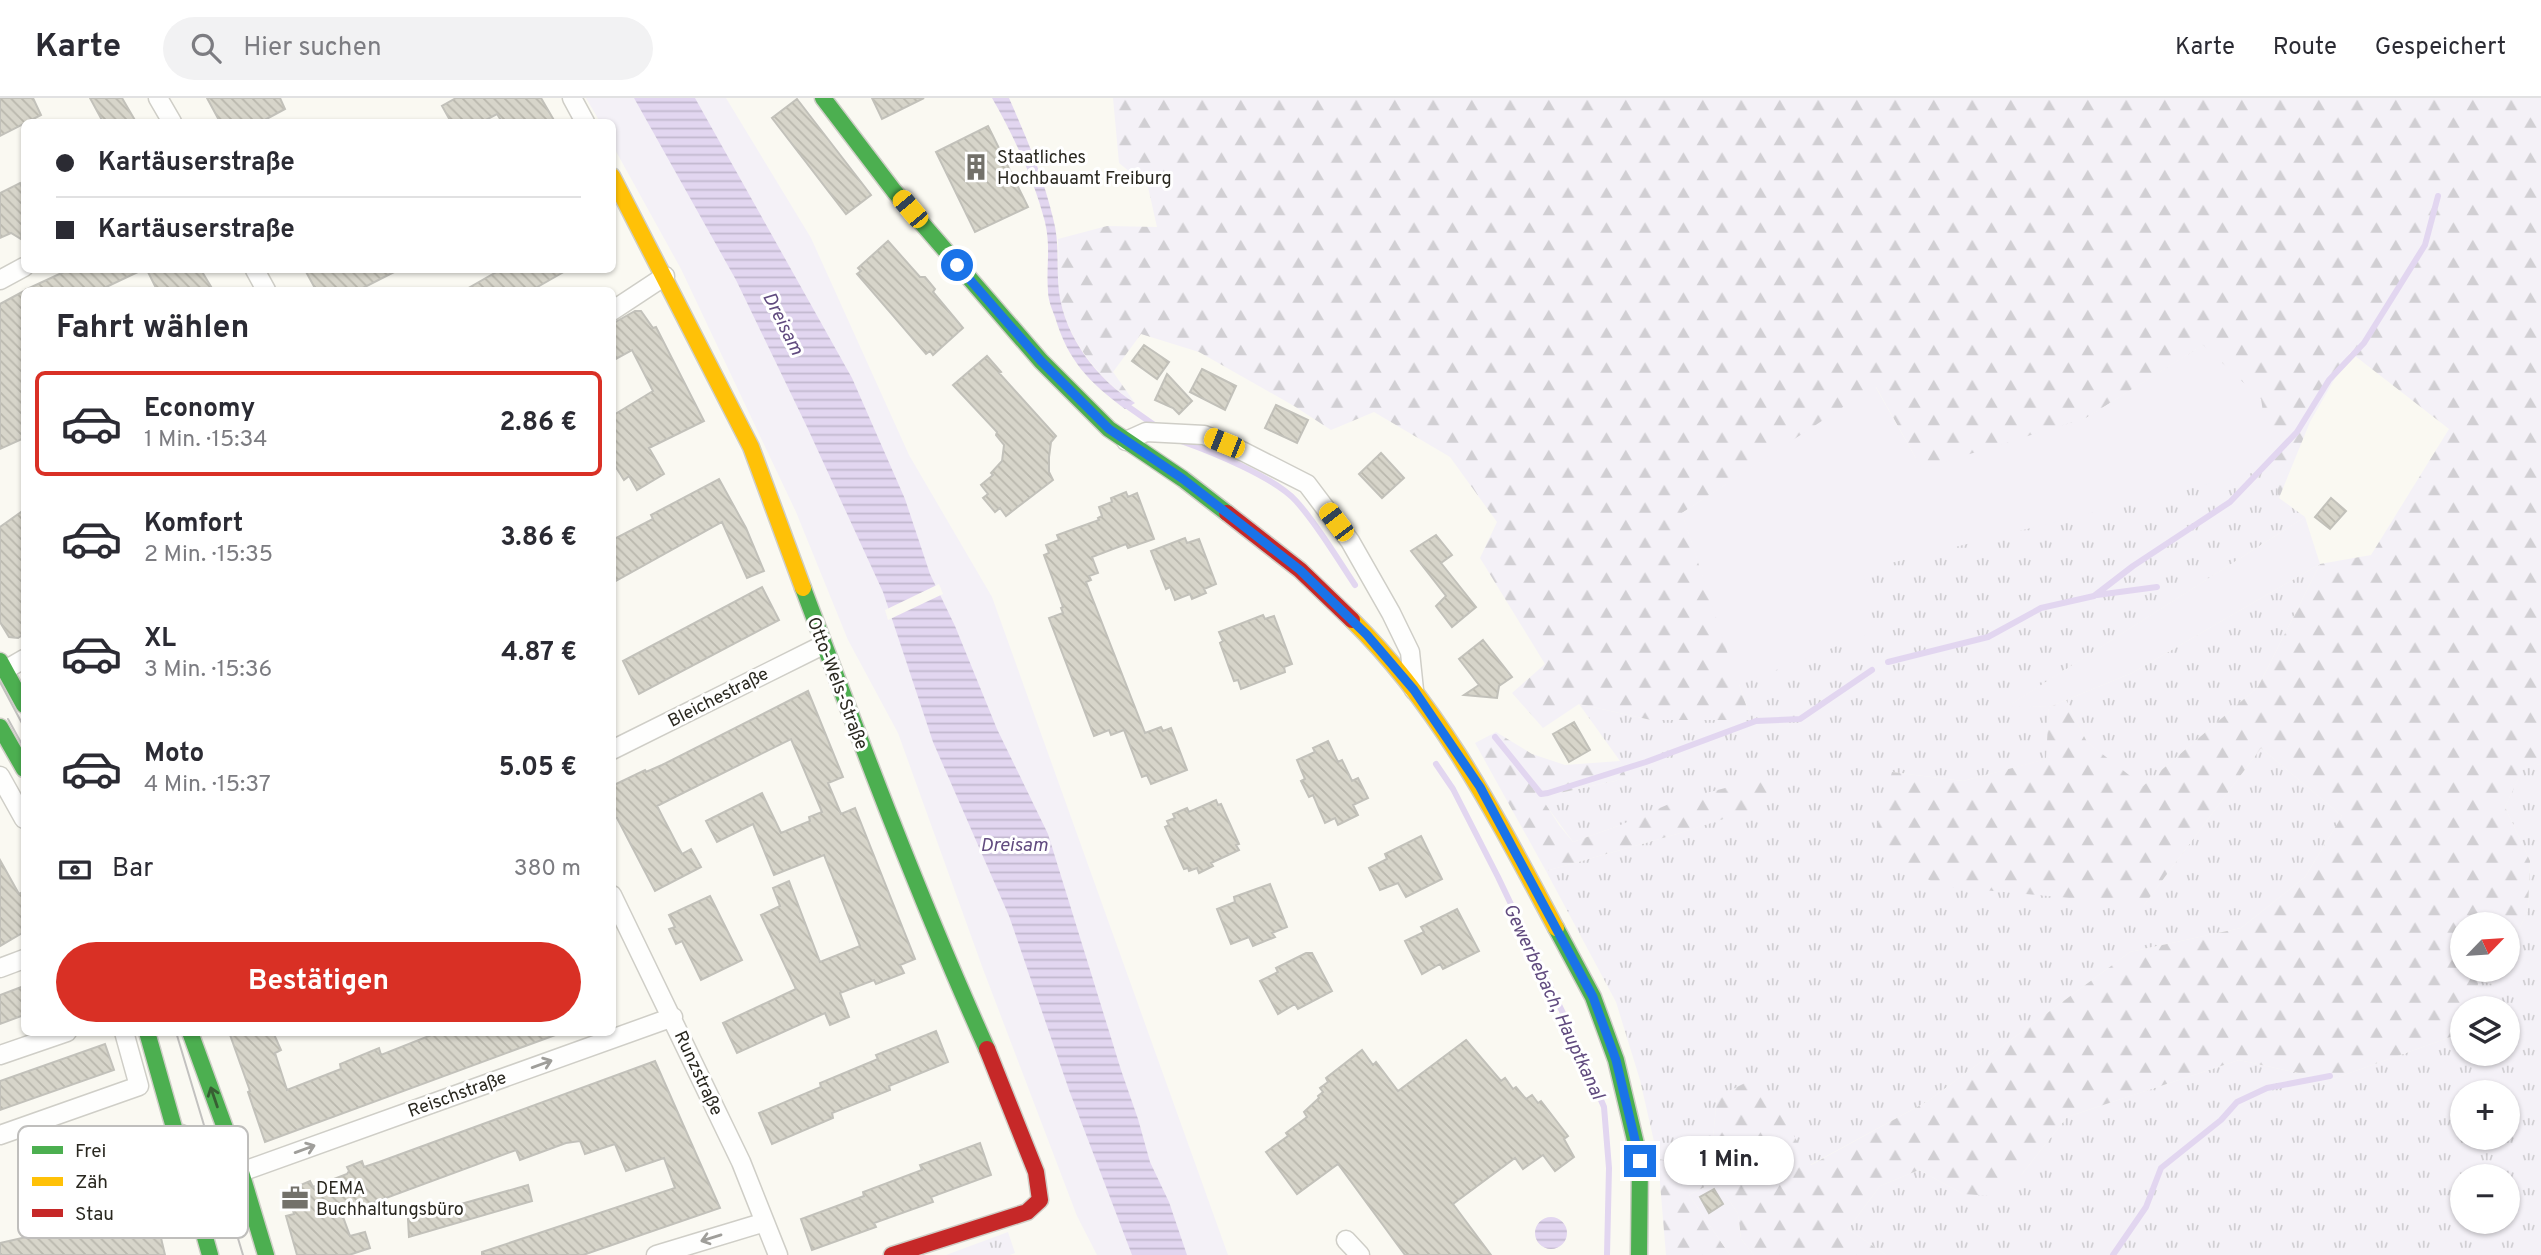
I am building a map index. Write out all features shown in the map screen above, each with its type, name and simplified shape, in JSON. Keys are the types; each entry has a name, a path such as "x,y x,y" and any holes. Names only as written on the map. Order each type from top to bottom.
{"street":[{"path":"158,98 170,119"},
{"path":"572,98 583,119"},
{"path":"823,98 894,191 1004,321 1109,429 1183,479 1300,570 1367,635 1414,690 1480,787 1593,997 1616,1060 1640,1161 1639,1255"},
{"name":"Otto-Wels-Straße","path":"616,184 751,447 823,645 950,966 989,1053 1036,1172 1040,1200 1027,1212 892,1255"},
{"path":"0,280 21,269"},
{"path":"616,308 665,276"},
{"path":"1126,442 1146,432 1204,435 1307,484 1350,541 1391,613 1410,653 1414,690"},
{"name":"Bleichestraße","path":"616,748 823,645"},
{"path":"21,660 3,665 21,699"},
{"path":"0,727 21,764"},
{"path":"0,776 21,814"},
{"name":"Runzstraße","path":"616,903 741,1162 778,1255"},
{"path":"0,968 21,960"},
{"name":"Reischstraße","path":"248,1169 673,1017"},
{"path":"0,1055 55,1036"},
{"path":"26,1126 139,1086 125,1036"},
{"path":"148,1036 173,1126"},
{"path":"191,1036 224,1126"},
{"path":"169,1111 178,1126"},
{"path":"0,1135 18,1129"},
{"path":"248,1195 266,1255"},
{"path":"656,1255 765,1222"},
{"path":"205,1238 210,1255"},
{"path":"1346,1240 1360,1255"}],"green space":[{"path":"586,98 726,98 811,238 909,455 992,597 1228,1255 1097,1255 1077,1216 983,969 898,733 848,640 796,512 681,269 616,151 616,119 598,119"},
{"path":"1113,98 2541,98 2541,765 2526,762 2505,807 2530,861 2528,910 2520,927 2520,912 2450,912 2450,982 2479,982 2475,996 2450,996 2450,1037 2330,1080 2239,1060 2067,1117 2022,1174 1993,1196 1963,1194 1919,1170 1880,1186 1848,1229 1886,1255 1754,1255 1741,1239 1738,1214 1717,1181 1689,1195 1730,1255 1666,1255 1658,1159 1710,1168 1717,1097 1759,1076 1811,1165 1928,1101 2130,952 2241,928 2305,877 2342,816 2261,748 2144,905 1939,886 1872,845 1892,772 1963,781 2046,759 2049,707 2066,700 2087,742 2143,786 2258,687 2320,564 2371,555 2449,429 2350,352 2310,422 2279,498 2272,468 2203,345 2086,418 1922,469 1876,387 1682,513 1751,720 1651,720 1579,704 1543,728 1512,693 1545,664 1480,558 1497,522 1450,457 1374,412 1331,430 1199,352 1141,334 1113,372 1135,403 1109,382 1086,356 1063,311 1058,281 1058,239 1107,226 1157,227 1148,187 1119,163"},
{"path":"2203,345 2261,399 2279,498 2305,517 2010,705 2049,707 2047,759 1963,781 1892,772 2144,905 2261,748 2342,816 2305,877 2241,928 2130,952 1928,1101 1810,1165 1717,1097 1710,1169 1658,1159 1640,1080 1616,1002 1546,871 1677,834 1773,802 1618,826 1573,842 1540,797 1625,777 1620,761 1579,704 1651,720 1751,720 1682,513 2086,418"},
{"path":"2203,345 2261,399 2272,468 1863,570 1873,632 1738,685 1682,513 1875,386 1922,469 2086,418"},
{"path":"2305,517 2320,564 2132,673 2049,707 2008,706"},
{"path":"2320,564 2258,687 2142,787 2087,742 2066,700 2132,673"},
{"path":"1496,732 1532,754 1565,765 1620,761 1626,777 1541,797 1573,842 1676,801 1763,778 1773,803 1677,834 1546,871 1475,743"},
{"path":"2526,761 2541,765 2541,1255 1886,1255 1848,1229 1880,1186 1919,1170 1963,1194 2022,1174 2067,1117 2239,1060 2330,1080 2450,1037 2450,1066 2520,1066 2520,996 2475,996 2479,982 2520,982 2520,927 2528,910 2530,861 2505,807"},
{"path":"1717,1181 1738,1214 1741,1239 1754,1255 1730,1255 1689,1195"},
{"path":"1008,1232 1015,1253 1010,1255 946,1255"}],"water":[{"name":"Dreisam","path":"634,98 695,98 852,378 905,499 930,574 955,626 997,729 1048,834 1150,1162 1169,1202 1187,1255 1132,1255 1069,1090 1009,916 933,742 883,592 736,280"},
{"path":"992,98 1009,98 1044,187 1055,227 1059,292 1068,326 1096,370 1121,394 1135,403 1125,409 1090,380 1073,358 1060,332 1049,298 1045,222 1023,158"},
{"path":"1551,1217 1562,1222 1567,1233 1562,1244 1551,1249 1540,1244 1535,1233 1540,1222"}],"pier":[{"path":"939,584 943,594 888,620 885,610"}],"building":[{"path":"0,98 33,98 41,115 33,119 21,119 21,125 0,136"},
{"path":"90,98 122,98 134,119 101,119"},
{"path":"207,98 280,98 285,109 267,119 218,119"},
{"path":"456,98 541,98 553,119 500,119 497,114 488,119 449,119 442,106"},
{"path":"872,98 924,98 882,119"},
{"path":"797,99 871,195 846,214 772,118"},
{"name":"Staatliches Hochbauamt Freiburg","path":"988,126 1028,207 975,232 936,152"},
{"path":"20,183 21,239 11,233 0,238 0,193"},
{"path":"888,241 920,277 925,277 935,289 933,292 963,328 933,355 930,351 926,354 857,274 861,271 858,268"},
{"path":"62,273 136,273 106,287 31,287"},
{"path":"148,273 203,273 211,287 156,287"},
{"path":"307,273 392,273 365,287 314,287"},
{"path":"495,273 562,273 537,287 470,287"},
{"path":"21,293 21,439 0,449 0,304"},
{"path":"635,311 641,311 653,328 656,327 704,421 649,448 664,474 637,490 629,476 624,480 616,467 616,414 653,391 632,350 616,359 616,322"},
{"path":"1144,345 1169,362 1157,379 1132,361"},
{"path":"987,356 1056,436 1051,442 1049,457 1049,472 1053,480 1006,516 1000,508 995,512 983,498 988,494 981,485 993,475 991,473 1002,461 1004,445 996,435 997,432 953,385"},
{"path":"1202,369 1236,386 1225,410 1190,392"},
{"path":"1167,374 1192,401 1179,414 1173,408 1155,400"},
{"path":"1276,405 1308,420 1297,443 1265,428"},
{"path":"1381,453 1404,478 1382,498 1359,474"},
{"path":"719,479 746,528 764,571 747,578 722,522 616,581 616,538 653,519 651,515"},
{"path":"1126,492 1128,497 1137,493 1154,539 1128,548 1126,544 1092,557 1098,573 1089,576 1091,580 1086,582 1145,733 1161,727 1163,731 1171,728 1187,770 1151,784 1147,775 1142,777 1124,730 1111,735 1109,730 1094,736 1049,618 1063,613 1063,607 1044,555 1049,553 1046,545 1059,540 1057,535 1099,520 1102,516 1099,507"},
{"path":"2331,498 2346,511 2330,529 2315,517"},
{"path":"21,512 21,636 18,638 9,637 0,622 0,527"},
{"path":"1436,535 1452,555 1441,563 1476,607 1452,627 1436,606 1446,596 1411,551"},
{"path":"1185,538 1187,543 1199,539 1216,584 1204,589 1206,593 1192,599 1190,594 1175,600 1170,587 1166,589 1151,551"},
{"path":"762,587 779,620 639,694 623,661"},
{"path":"1263,615 1265,619 1274,616 1292,664 1284,667 1285,672 1241,689 1238,680 1234,681 1220,643 1223,641 1219,632"},
{"path":"1483,640 1512,677 1499,686 1497,698 1464,695 1479,685 1459,659"},
{"path":"808,691 843,777 828,783 841,814 855,808 915,959 900,965 904,973 876,984 874,980 840,993 849,1017 830,1025 825,1013 737,1053 723,1023 796,989 761,915 780,906 773,888 789,881 820,962 860,946 824,855 774,875 753,824 717,842 706,821 762,793 781,833 810,821 809,817 822,812 791,739 657,806 682,854 691,849 701,867 655,891 616,818 616,784 662,765"},
{"path":"1574,722 1590,750 1569,762 1553,734"},
{"path":"1328,741 1338,762 1342,760 1352,781 1358,778 1368,798 1353,805 1358,815 1338,825 1335,818 1325,823 1313,795 1309,797 1301,781 1305,779 1297,760 1315,752 1313,748"},
{"path":"1216,800 1218,805 1221,804 1239,844 1236,845 1239,850 1211,863 1213,866 1199,873 1197,868 1189,871 1188,868 1184,869 1165,827 1169,825 1167,821 1175,818 1173,814 1187,808 1189,812"},
{"path":"1421,836 1442,879 1406,897 1398,883 1380,890 1369,868 1387,859 1385,854"},
{"path":"0,860 19,894 21,893 21,934 0,946"},
{"path":"1270,884 1287,927 1272,933 1275,937 1253,946 1249,937 1231,944 1217,909 1235,902 1234,897"},
{"path":"710,896 742,960 701,980 682,941 676,944 669,929 675,927 669,915"},
{"path":"1457,909 1479,951 1443,969 1440,964 1422,974 1405,941 1424,932 1421,927"},
{"path":"1306,953 1312,953 1332,991 1298,1009 1295,1004 1278,1014 1260,981 1278,972 1276,968"},
{"path":"21,987 21,1016 0,1024 0,995"},
{"path":"936,1031 948,1062 889,1086 890,1090 832,1113 833,1118 772,1144 759,1113 821,1087 820,1083 878,1059 876,1055"},
{"path":"230,1036 275,1036 281,1050 275,1053 287,1090 341,1069 340,1064 379,1048 381,1055 429,1036 553,1036 265,1142 248,1092 250,1091"},
{"path":"1466,1040 1501,1081 1505,1078 1513,1089 1516,1087 1526,1099 1532,1095 1538,1103 1541,1101 1568,1136 1564,1139 1574,1157 1555,1171 1543,1155 1523,1169 1515,1158 1453,1204 1491,1255 1405,1255 1338,1164 1297,1194 1266,1152 1288,1136 1286,1133 1307,1117 1304,1112 1323,1092 1320,1088 1328,1082 1326,1078 1362,1050 1373,1065 1376,1062 1398,1091"},
{"path":"105,1044 114,1070 0,1110 0,1081"},
{"path":"655,1061 720,1208 583,1255 482,1255 482,1252 675,1188 664,1158 626,1171 615,1144 585,1154 580,1141 566,1143 520,1160 516,1150 375,1202 377,1205 364,1210 363,1206 342,1214 350,1236 365,1232 370,1248 349,1255 297,1255 286,1216 294,1214 289,1197 296,1187 310,1181 313,1187 347,1174 347,1167 362,1161 364,1167 379,1162"},
{"path":"980,1143 991,1175 931,1197 933,1202 874,1223 876,1227 812,1250 801,1219 864,1196 863,1192 922,1170 920,1165"},
{"path":"528,1185 532,1201 409,1237 408,1219"},
{"path":"1714,1189 1723,1204 1709,1213 1700,1197"},
{"path":"22,1238 161,1238 165,1255 0,1255 0,1243"}],"waterway":[{"path":"1888,662 1988,637 2041,608 2094,596 2133,566 2230,502 2297,432 2329,380 2364,343 2425,245 2438,196"},
{"name":"Gewerbebach, Hauptkanal","path":"1123,403 1157,427"},
{"name":"Gewerbebach, Hauptkanal","path":"1181,441 1242,466 1286,492 1312,520 1355,585"},
{"path":"2097,595 2157,587"},
{"path":"1495,737 1541,794 1548,793 1646,762 1756,721 1800,719 1872,670"},
{"name":"Gewerbebach, Hauptkanal","path":"1436,764 1453,789 1498,877 1572,1032 1604,1107 1609,1168 1607,1255"},
{"path":"2113,1255 2146,1207 2161,1168 2221,1120 2237,1102 2267,1088 2330,1076"}],"tram line":[{"path":"0,682 21,721"},
{"path":"8,719 21,743"},
{"path":"177,1036 204,1126"},
{"path":"238,1238 243,1255"}],"traffic: fast":[{"path":"823,98 894,191 1041,361 1109,429 1183,479 1227,513"},
{"path":"803,588 914,878 987,1049"},
{"path":"0,661 21,700"},
{"path":"0,727 21,764"},
{"path":"1556,928 1593,997 1616,1060 1640,1161 1639,1255"},
{"path":"148,1036 174,1126"},
{"path":"191,1036 224,1126"},
{"path":"248,1195 266,1255"},
{"path":"205,1238 210,1255"}],"traffic: slow":[{"path":"616,184 751,447 803,588"},
{"path":"1352,620 1413,690 1466,766 1556,928"}],"traffic: jam":[{"path":"1227,513 1300,570 1352,620"},
{"path":"892,1255 1027,1212 1040,1200 1036,1172 987,1049"}],"place":[{"name":"Staatliches Hochbauamt Freiburg","path":"976,167"},
{"name":"DEMA Buchhaltungsbüro","path":"295,1198"}],"route":[{"path":"957,265 1041,361 1109,429 1183,479 1300,570 1367,635 1414,690 1480,787 1593,997 1616,1060 1640,1161"}]}
